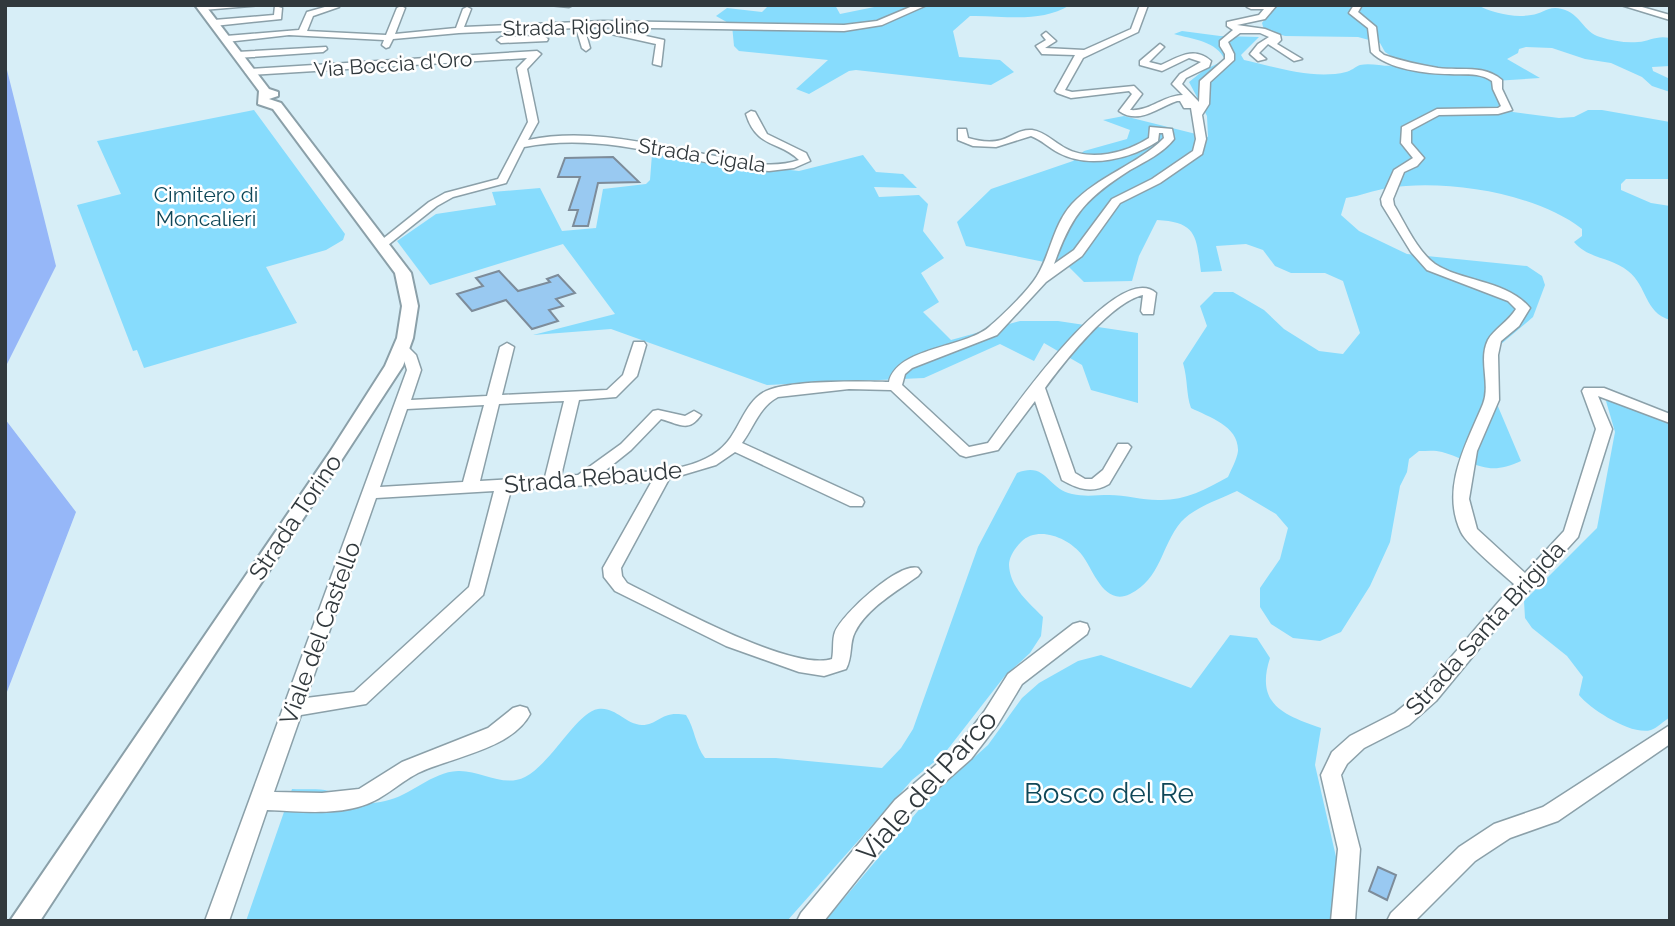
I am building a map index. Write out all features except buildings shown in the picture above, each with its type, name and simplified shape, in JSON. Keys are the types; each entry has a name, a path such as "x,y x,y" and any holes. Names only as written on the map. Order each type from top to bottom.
{"main road":[{"name":"Strada Torino","path":"24,921 338,454 401,349 410,306 403,273 277,106 262,101 266,95 265,91 214,23 207,6"}],"street":[{"path":"207,6 257,5"},
{"path":"553,5 569,5"},
{"name":"Strada Rigolino","path":"226,39 302,32 391,37 459,30 624,24 844,28 879,23 923,5"},
{"path":"1144,5 1135,30 1085,53 1071,67 1059,89 1062,93 1131,88 1137,94 1136,99 1124,111 1131,114 1182,98 1187,103 1188,121 1199,123"},
{"path":"1358,5 1353,13 1372,27 1375,52 1381,57 1432,69 1492,76 1497,80 1497,93 1507,110 1437,112 1406,130 1406,146 1419,159 1399,170 1387,199 1411,242 1431,267 1513,298 1524,308 1514,323 1495,340 1491,355 1492,400 1469,450 1461,499 1469,531 1525,584"},
{"path":"1625,5 1670,18"},
{"path":"1251,7 1272,6"},
{"path":"1219,32 1262,17 1272,6"},
{"path":"302,32 310,14 335,7"},
{"path":"214,23 278,17 278,8"},
{"path":"401,8 386,46 448,42"},
{"path":"459,30 467,9"},
{"path":"1223,16 1235,27 1264,31 1277,37"},
{"path":"564,26 661,42 658,64"},
{"path":"383,245 433,204 449,195 502,181 533,122 522,68 544,46 544,39 550,27"},
{"path":"1199,123 1204,104 1205,81 1229,60 1230,54 1224,47 1224,41 1235,27"},
{"path":"580,28 586,48"},
{"path":"1277,37 1272,44 1297,58"},
{"path":"1261,59 1254,54 1266,40 1277,37"},
{"path":"489,40 544,39"},
{"path":"1053,39 1041,45 1040,49 1054,53 1085,53"},
{"path":"1149,311 1150,293 1144,291 1134,293 1114,305 1065,351 993,447 966,452 895,386 898,373 907,365 992,332 1042,279 1078,253 1115,201 1156,181 1198,152 1202,139 1194,100 1177,84 1183,76 1206,65 1206,61 1192,54 1162,68 1143,63 1160,47"},
{"path":"237,55 323,49"},
{"name":"Via Boccia d'Oro","path":"250,72 536,55"},
{"name":"Strada Cigala","path":"520,145 555,139 594,139 731,162 793,167 805,161 802,155 760,136 754,128 751,114"},
{"path":"962,131 962,140 988,144 1003,143 1025,133 1034,133 1067,153 1087,157 1137,148 1154,139 1154,129 1168,131 1169,139 1161,147 1084,199 1075,208 1067,218 1042,279"},
{"path":"401,405 611,394 630,376 639,345"},
{"path":"470,487 507,346"},
{"name":"Viale del Castello","path":"218,921 414,370 410,355 401,349"},
{"name":"Strada Rebaude","path":"371,493 663,475 697,467 719,457 733,445 752,411 764,397 774,393 849,385 895,386"},
{"path":"1038,388 1068,476 1090,486 1100,483 1107,478 1123,447"},
{"name":"Strada Santa Brigida","path":"1343,921 1349,849 1331,775 1339,758 1357,742 1402,719 1429,696 1572,533 1604,429 1589,391 1598,391 1670,419"},
{"path":"552,481 572,397"},
{"path":"582,480 626,447 658,414 688,422 694,415"},
{"path":"733,445 856,502"},
{"path":"663,475 612,568 613,577 621,587 734,643 768,656 815,668 832,668 839,663 842,655 846,629 885,591 912,572"},
{"path":"293,708 359,699 477,590 504,485"},
{"name":"Viale del Parco","path":"809,921 903,806 964,753 991,719 1015,679 1080,629"},
{"path":"260,801 337,801 360,798 420,763 442,753 476,745 498,733 520,714"},
{"path":"1399,921 1467,854 1502,831 1550,814 1670,733"}],"green space":[{"path":"769,5 835,5 840,14 884,5 1070,5 1046,15 1033,17 970,16 953,31 959,57 1000,60 1014,72 991,85 856,70 849,71 809,94 796,89 828,60 739,51 734,46 732,25 716,16 727,8 762,12"},
{"path":"1275,5 1477,5 1517,16 1557,8 1568,11 1590,32 1605,38 1633,42 1670,38 1670,66 1652,67 1653,71 1670,79 1670,92 1652,86 1642,77 1611,63 1585,59 1552,48 1526,47 1507,59 1540,78 1494,81 1501,101 1513,112 1559,118 1574,117 1588,110 1602,110 1670,122 1670,179 1626,179 1621,184 1621,190 1651,203 1670,206 1670,320 1655,311 1628,271 1586,252 1574,242 1582,236 1582,229 1540,206 1490,192 1436,186 1388,188 1346,198 1341,215 1359,231 1407,254 1527,266 1542,276 1545,285 1533,317 1500,345 1494,397 1521,461 1509,466 1489,468 1442,452 1431,451 1419,451 1409,459 1407,472 1400,486 1390,542 1370,586 1341,632 1320,641 1293,638 1271,624 1260,607 1260,588 1280,559 1288,528 1276,514 1237,491 1186,517 1174,531 1148,580 1140,588 1121,597 1106,591 1100,585 1082,555 1069,543 1053,536 1036,534 1019,544 1009,565 1016,587 1043,617 1041,636 1030,653 1004,677 944,754 912,780 787,921 246,921 292,789 325,790 353,802 369,803 394,798 448,772 466,771 500,780 517,780 535,770 581,719 598,709 610,710 630,722 642,725 671,714 686,715 705,758 776,758 882,768 901,748 913,729 978,547 1017,473 1027,470 1041,473 1057,487 1072,494 1158,500 1186,497 1228,477 1238,451 1234,435 1222,424 1191,408 1188,397 1183,363 1207,326 1200,306 1214,292 1233,292 1264,310 1284,329 1319,351 1343,354 1360,333 1343,281 1325,273 1291,273 1275,266 1263,250 1246,244 1216,246 1222,271 1201,272 1196,241 1188,228 1170,221 1157,220 1139,256 1132,281 1084,282 1069,267 966,246 957,222 991,189 1073,161 1084,151 1127,139 1130,130 1103,120 1124,116 1208,137 1207,116 1189,82 1204,70 1225,60 1210,45 1174,34 1182,31 1259,37 1241,55 1244,60 1295,72 1334,74 1365,64 1398,65 1397,60 1385,52 1380,43 1358,37 1285,36 1264,30 1262,23"},
{"name":"Cimitero di Moncalieri","path":"254,110 345,234 343,240 326,250 266,267 297,323 144,368 137,350 133,351 77,205 121,194 97,141"},
{"path":"652,154 799,171 863,155 876,172 903,174 917,188 874,187 879,197 919,195 928,204 923,231 944,258 921,273 939,302 923,312 951,340 1020,321 1058,321 1138,333 1138,403 1091,390 1082,365 1044,343 1034,361 1000,344 924,378 767,385 611,329 533,335 615,314 563,244 430,285 397,241 436,214 496,205 492,192 540,188 562,231 596,228 603,189 646,184 650,180"},
{"path":"1611,399 1670,423 1670,717 1651,730 1643,731 1623,725 1584,701 1579,695 1583,677 1567,656 1532,628 1525,618 1524,601 1597,528 1615,432 1606,401"},
{"name":"Bosco del Re","path":"1230,635 1257,638 1270,658 1266,687 1270,697 1284,712 1321,728 1315,765 1339,870 1331,921 825,921 928,799 988,745 1022,698 1039,683 1078,661 1101,655 1191,688"}],"shaded area":[{"path":"5,62 56,266 5,368"},
{"path":"5,419 76,512 5,697"}]}
